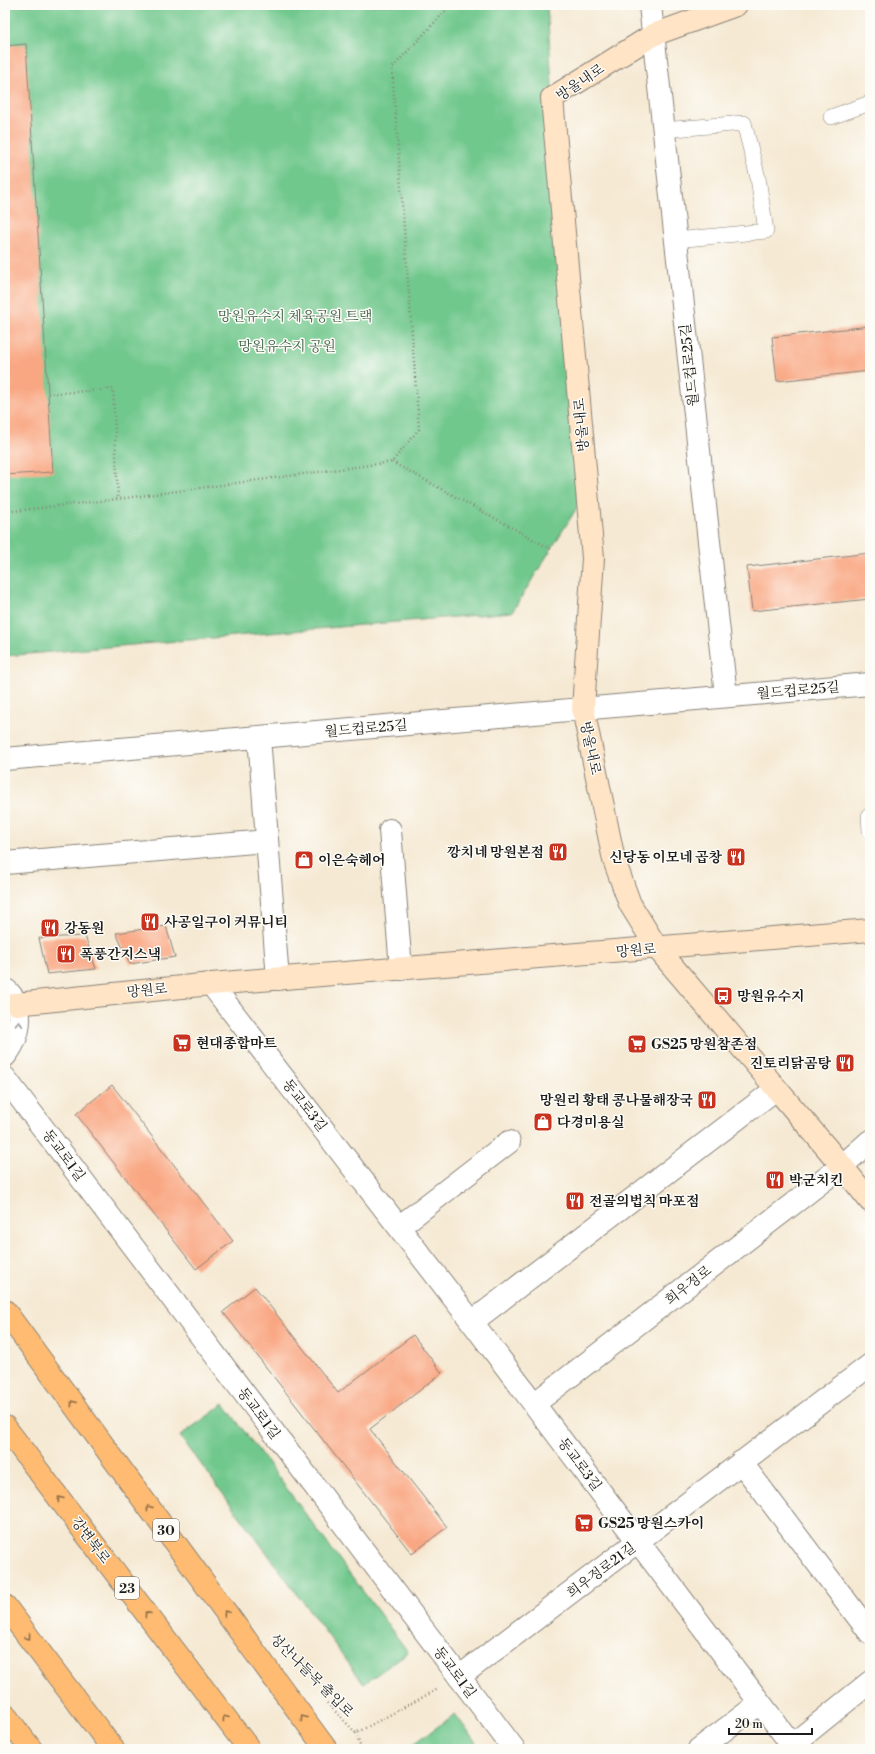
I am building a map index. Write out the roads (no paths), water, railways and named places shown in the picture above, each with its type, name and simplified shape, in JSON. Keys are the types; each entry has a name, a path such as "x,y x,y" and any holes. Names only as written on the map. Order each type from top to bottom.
{"highway":[{"name":"30","path":"5,1311 326,1749"},
{"name":"강변북로","path":"5,1427 249,1749"},
{"path":"5,1606 113,1749"},
{"path":"5,1715 31,1749"}],"street":[{"name":"월드컵로25길","path":"650,5 726,696"},
{"name":"방울내로","path":"657,948 630,904 614,860 583,709 593,558 552,98 653,35 736,5"},
{"name":"월드컵로25길","path":"5,759 870,684"},
{"path":"259,737 278,979"},
{"path":"390,830 401,969"},
{"path":"5,863 267,841"},
{"name":"망원로","path":"10,996 278,979 870,930"},
{"path":"657,948 870,1201"},
{"name":"동교로3길","path":"211,984 472,1322 793,1747"},
{"path":"5,1056 14,1044 19,1031 19,1017 10,996"},
{"name":"동교로1길","path":"5,1078 514,1749"},
{"path":"472,1322 776,1089"},
{"name":"희우정로","path":"534,1404 842,1166 870,1141"},
{"path":"399,1227 509,1142"},
{"name":"희우정로21길","path":"459,1677 639,1542 741,1462 870,1365"},
{"path":"741,1462 870,1633"},
{"path":"793,1747 870,1682"},
{"path":"699,1749 760,1703"}],"lane":[{"path":"831,117 870,103"},
{"path":"663,130 744,123 758,178 766,231 676,240"},
{"path":"869,816 870,831"}],"place":[{"name":"깡치네 망원본점","path":"558,852"},
{"name":"신당동 이모네 곱창","path":"736,857"},
{"name":"이은숙헤어","path":"304,860"},
{"name":"사공일구이 커뮤니티","path":"150,922"},
{"name":"강동원","path":"50,928"},
{"name":"폭풍간지스낵","path":"66,954"},
{"name":"망원유수지","path":"723,996"},
{"name":"현대종합마트","path":"182,1043"},
{"name":"GS25 망원참존점","path":"637,1044"},
{"name":"진토리닭곰탕","path":"845,1063"},
{"name":"망원리 황태 콩나물해장국","path":"707,1100"},
{"name":"다경미용실","path":"543,1122"},
{"name":"박군치킨","path":"775,1180"},
{"name":"전골의법칙 마포점","path":"575,1201"},
{"name":"GS25 망원스카이","path":"584,1523"}],"park label":[{"name":"망원유수지 체육공원 트랙","path":"295,316"},
{"name":"망원유수지 공원","path":"287,346"}]}
